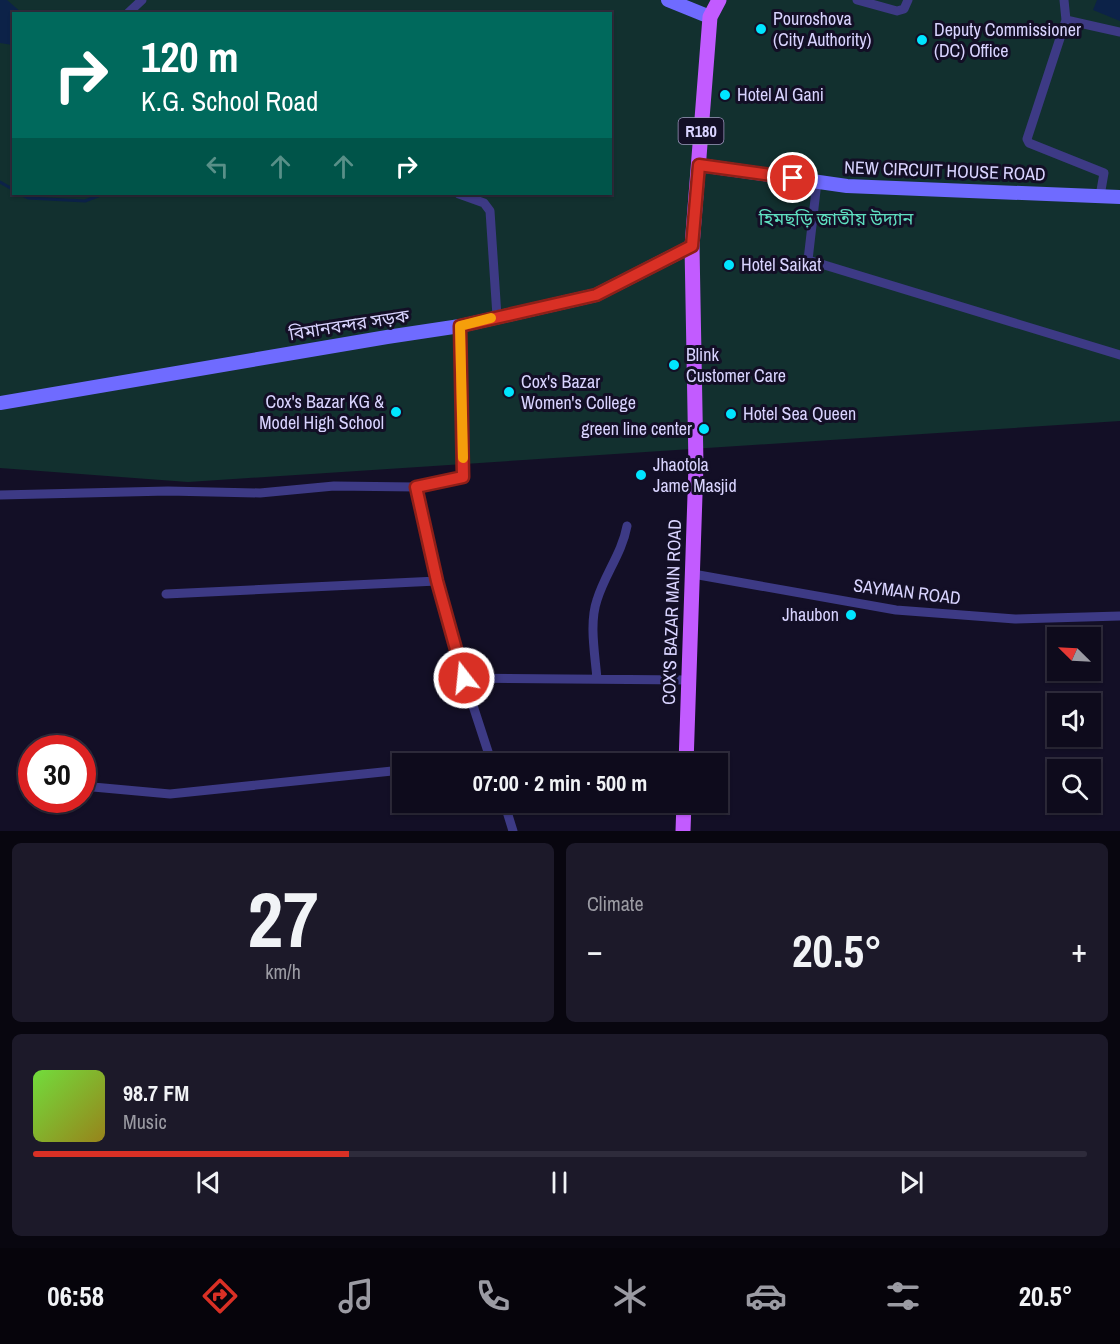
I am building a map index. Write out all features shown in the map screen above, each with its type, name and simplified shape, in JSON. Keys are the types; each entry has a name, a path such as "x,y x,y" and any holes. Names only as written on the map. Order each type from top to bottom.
{"main road":[{"name":"R180","path":"692,246 711,17 719,0"},
{"name":"COX'S BAZAR MAIN ROAD","path":"686,753 696,465 692,246"},
{"path":"683,831 684,813"}],"street":[{"path":"129,12 142,0"},
{"path":"669,0 711,17"},
{"path":"857,0 897,11 904,9 908,0"},
{"path":"1064,0 1066,20 1027,141 1104,172 1100,196"},
{"path":"1066,20 1120,32"},
{"name":"NEW CIRCUIT HOUSE ROAD","path":"699,165 847,186 1120,197"},
{"path":"817,182 808,260 1120,355"},
{"path":"462,195 483,203 490,211 497,316"},
{"name":"বিমানবন্দর সড়ক","path":"0,403 460,326 596,295 692,246"},
{"path":"0,495 168,491 260,493 334,486 416,487 463,477 460,326"},
{"path":"416,487 437,581 464,678 489,753"},
{"path":"597,679 593,612 597,598 624,542 627,526"},
{"name":"SAYMAN ROAD","path":"693,574 896,610 1015,619 1120,616"},
{"path":"166,594 437,581"},
{"path":"464,678 689,680"},
{"path":"96,787 170,794 392,771"},
{"path":"507,813 513,831"}],"green space":[{"name":"হিমছড়ি জাতীয় উদ্যান","path":"0,0 1120,0 1120,421 188,482 0,468"}],"water":[{"path":"0,0 7,0 21,12 12,12 12,45 0,43"},
{"path":"1097,0 1120,0 1120,21 1093,10"}],"waterway":[{"path":"0,182 12,189"},
{"path":"22,195 28,198 85,201 100,195"}],"slow traffic":[{"path":"463,458 460,326 491,318"}],"place":[{"name":"Pouroshova (City Authority)","path":"761,29"},
{"name":"Deputy Commissioner (DC) Office","path":"922,40"},
{"name":"Hotel Al Gani","path":"725,95"},
{"name":"Hotel Saikat","path":"729,265"},
{"name":"Blink Customer Care","path":"674,365"},
{"name":"Cox's Bazar Women's College","path":"509,392"},
{"name":"Cox's Bazar KG & Model High School","path":"396,412"},
{"name":"Hotel Sea Queen","path":"731,414"},
{"name":"green line center","path":"704,429"},
{"name":"Jhaotola Jame Masjid","path":"641,475"},
{"name":"Jhaubon","path":"851,615"}],"route":[{"path":"464,678 437,581 416,487 463,477 460,326 596,295 692,246 699,165 793,178"}]}
